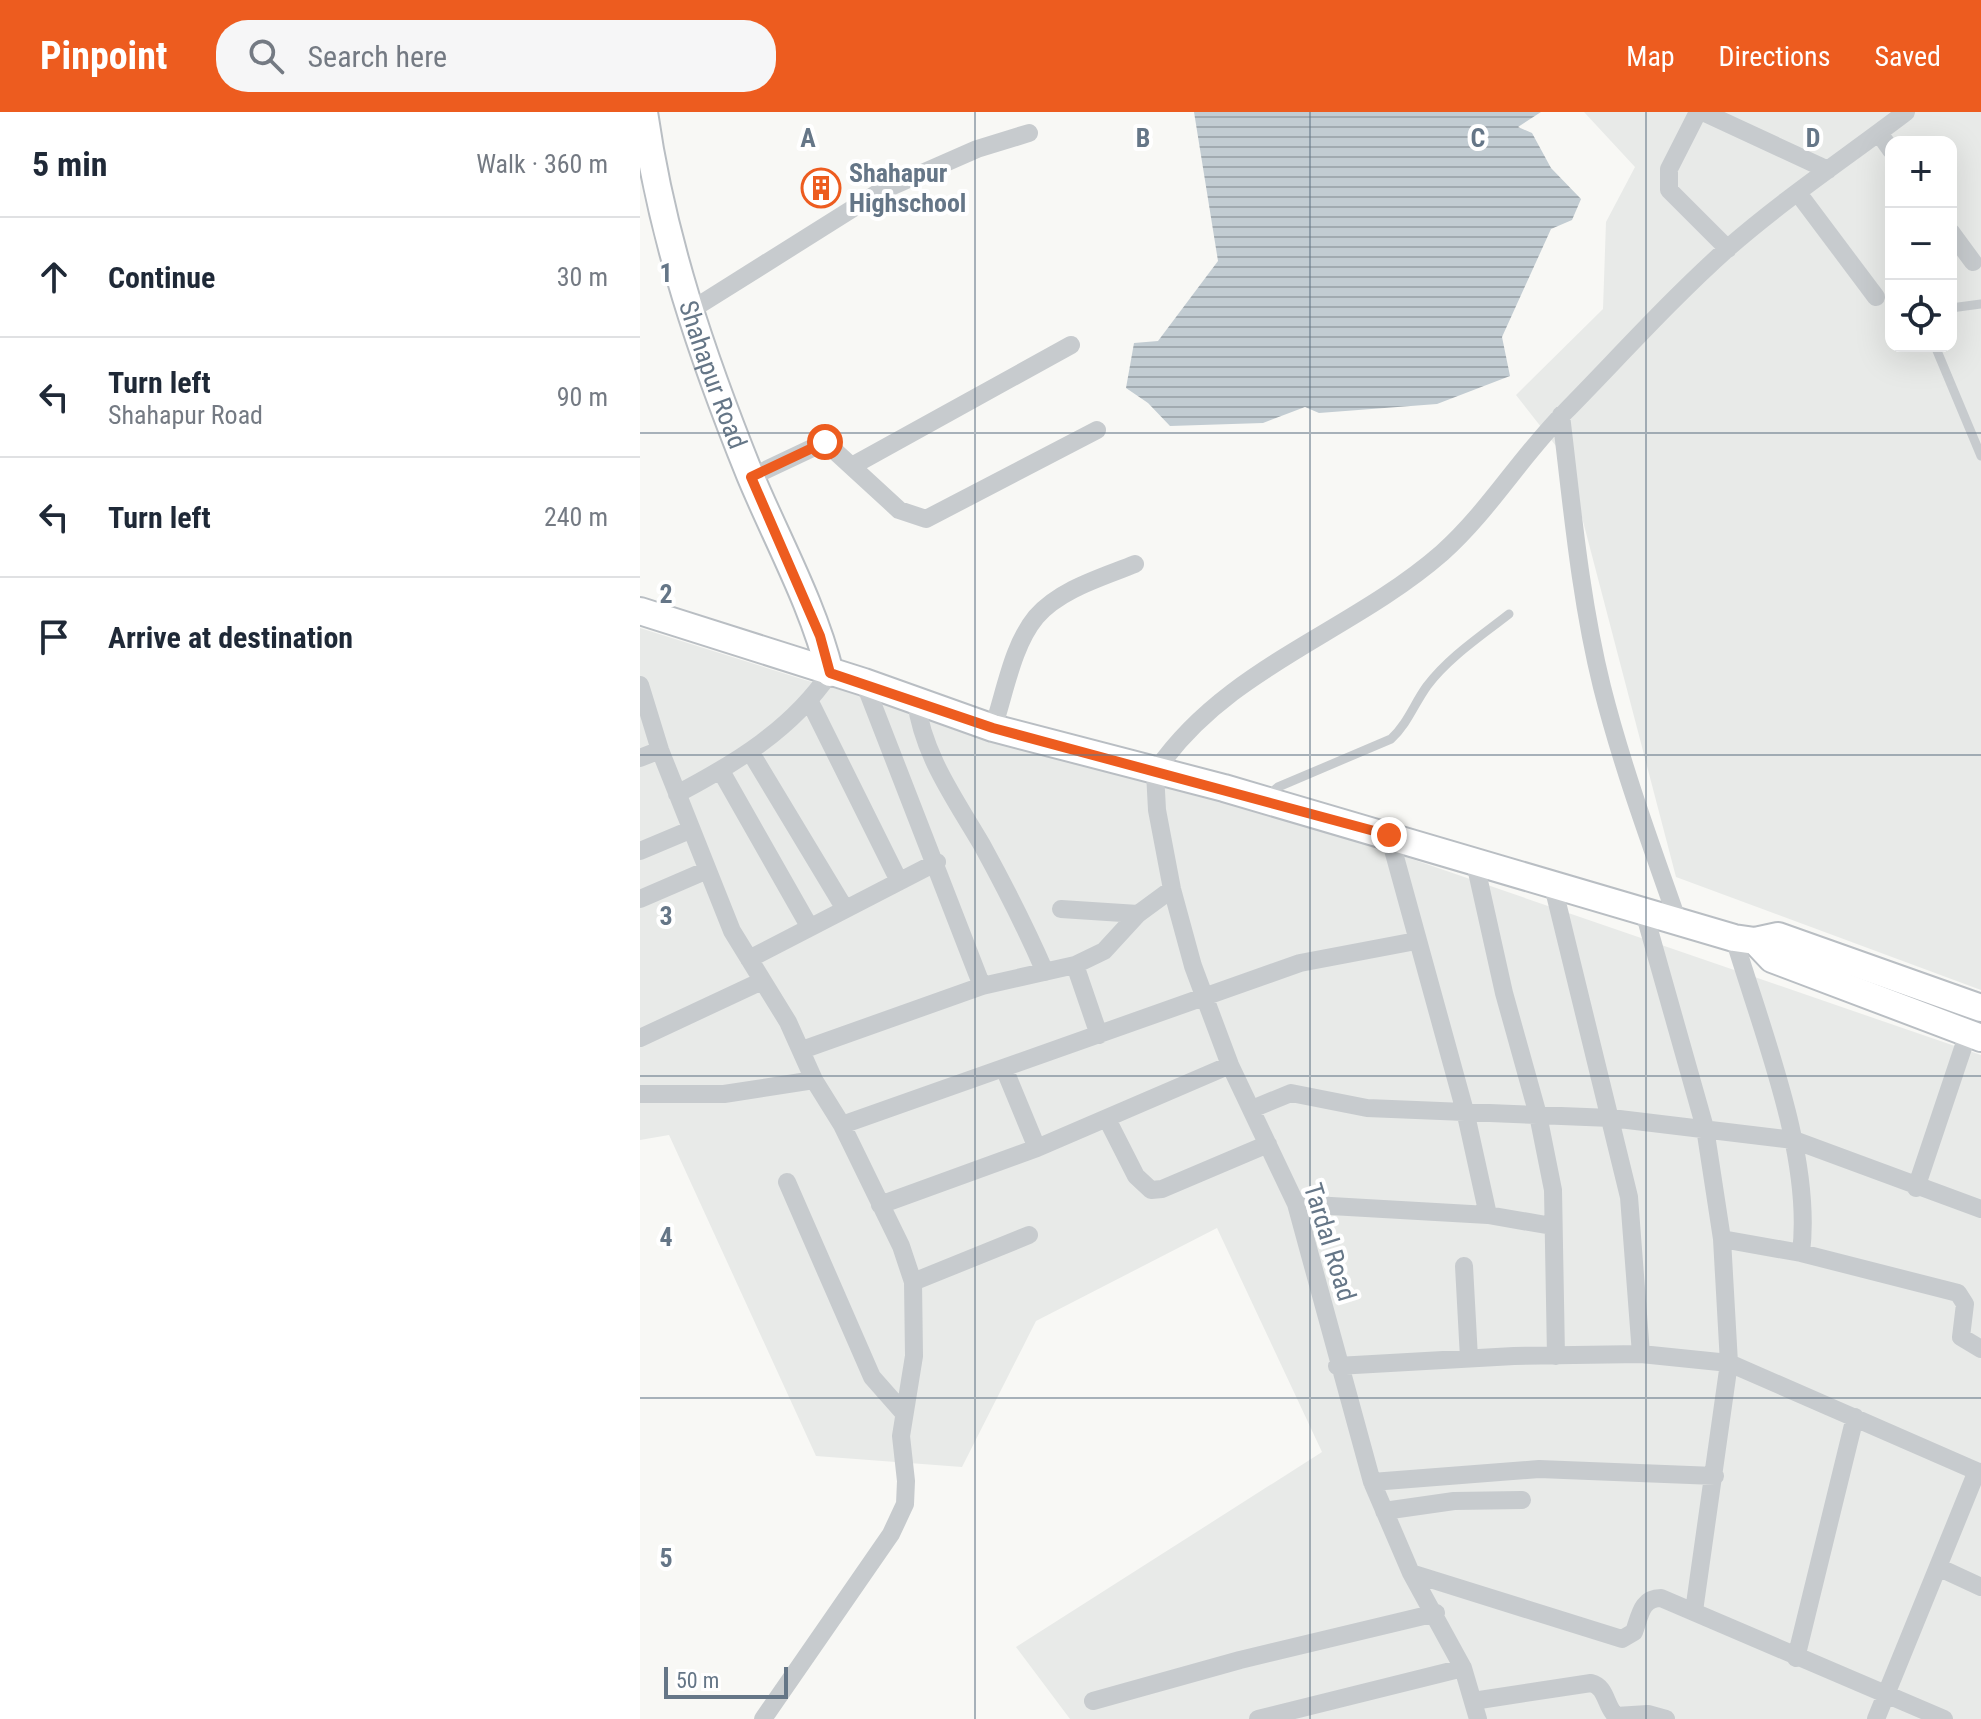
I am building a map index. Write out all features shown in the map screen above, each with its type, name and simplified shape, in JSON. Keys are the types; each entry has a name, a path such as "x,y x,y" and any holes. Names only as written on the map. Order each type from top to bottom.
{"main road":[{"name":"Shahapur Road","path":"644,112 646,163 688,312 751,477 820,636 830,673"},
{"path":"640,611 864,682 993,728 1389,835 1475,863 1552,882 1644,912 1745,939 1772,959 1975,1035"},
{"path":"1745,939 1778,936 1981,1008"}],"street":[{"path":"1155,772 1192,724 1223,698 1360,612 1440,554 1473,524 1561,415 1728,249 1905,112"},
{"path":"1728,249 1669,190 1669,169 1696,114 1828,170"},
{"path":"688,312 879,192 966,154 1029,133"},
{"path":"1879,133 1885,142"},
{"path":"1798,193 1876,297"},
{"path":"1957,240 1973,262"},
{"path":"852,466 1071,345"},
{"path":"1561,415 1581,579 1602,684 1625,772 1677,919"},
{"path":"751,477 825,442 899,510 926,519 1097,430"},
{"path":"993,728 1021,642 1036,617 1079,587 1135,564"},
{"path":"677,794 751,753 810,702 830,673"},
{"path":"864,682 937,862 982,986"},
{"path":"640,685 660,750 705,871 749,959 802,1050 814,1080 842,1125 901,1246 913,1282 914,1356 902,1411 905,1504 891,1534 763,1719"},
{"path":"916,701 925,741 938,770 1020,914 1045,972"},
{"path":"810,702 899,881"},
{"path":"640,758 660,750"},
{"path":"751,753 845,909"},
{"path":"721,771 809,926"},
{"name":"Tardal Road","path":"1155,772 1157,810 1172,889 1205,996 1230,1065 1296,1204 1337,1366 1372,1482 1411,1573 1436,1613 1463,1668 1476,1710"},
{"path":"640,851 690,830"},
{"path":"1389,835 1466,1115 1488,1215"},
{"path":"749,959 937,862"},
{"path":"1475,863 1504,993 1538,1115 1553,1190 1556,1356"},
{"path":"640,899 705,871"},
{"path":"1552,882 1629,1197 1641,1354"},
{"path":"802,1050 891,1015 982,986 1075,965 1116,941 1138,914 1172,889"},
{"path":"1061,909 1138,914"},
{"path":"1644,912 1705,1128 1722,1239 1729,1363 1694,1611"},
{"path":"1745,939 1794,1140 1805,1220 1801,1253"},
{"path":"842,1125 1300,963 1416,941"},
{"path":"1075,965 1099,1035"},
{"path":"640,1038 762,981"},
{"path":"1916,1188 1975,1035"},
{"path":"880,1205 1037,1148 1230,1065"},
{"path":"1004,1068 1037,1148"},
{"path":"640,1094 724,1094 814,1080"},
{"path":"1252,1109 1291,1093 1367,1108 1466,1115 1611,1118 1794,1140 1916,1188 1981,1209"},
{"path":"1107,1119 1136,1176 1151,1190 1162,1189 1268,1144"},
{"path":"787,1182 872,1377 902,1411"},
{"path":"1296,1204 1488,1215 1552,1226"},
{"path":"913,1282 1029,1235"},
{"path":"1722,1239 1801,1253 1958,1293 1965,1304 1961,1337 1965,1343 1981,1349"},
{"path":"1464,1266 1469,1358"},
{"path":"1337,1366 1469,1358 1641,1354 1729,1363 1979,1472 1876,1719"},
{"path":"1796,1658 1855,1417"},
{"path":"1372,1482 1539,1469 1715,1476"},
{"path":"1384,1511 1454,1501 1522,1500"},
{"path":"1940,1568 1981,1587"},
{"path":"1411,1573 1622,1639 1634,1632 1644,1604 1652,1598 1694,1611 1796,1658 1944,1719"},
{"path":"1093,1701 1240,1660 1436,1613"},
{"path":"1258,1719 1463,1668"},
{"path":"1476,1710 1591,1683 1602,1689 1610,1711 1616,1716 1648,1714 1666,1719"}],"lane":[{"path":"1957,307 1981,304"},
{"path":"1938,352 1981,456"},
{"path":"1263,800 1278,787 1391,739 1456,655 1509,614"}],"shaded area":[{"path":"1194,112 1541,112 1518,127 1532,133 1551,168 1581,199 1572,220 1551,229 1502,337 1510,376 1437,404 1319,413 1305,407 1263,423 1170,426 1148,403 1126,388 1134,343 1158,341 1218,261"},
{"path":"1584,112 1981,112 1981,990 1676,877 1567,460 1516,395 1603,309 1606,222 1635,167"},
{"path":"640,628 805,680 1255,805 1981,1055 1981,1719 1070,1719 1016,1647 1322,1452 1217,1228 1036,1321 962,1467 816,1456 669,1135 640,1140"}],"place":[{"name":"Shahapur Highschool","path":"821,188"}],"route":[{"path":"825,442 751,477 820,636 830,673 993,728 1389,835"}]}
